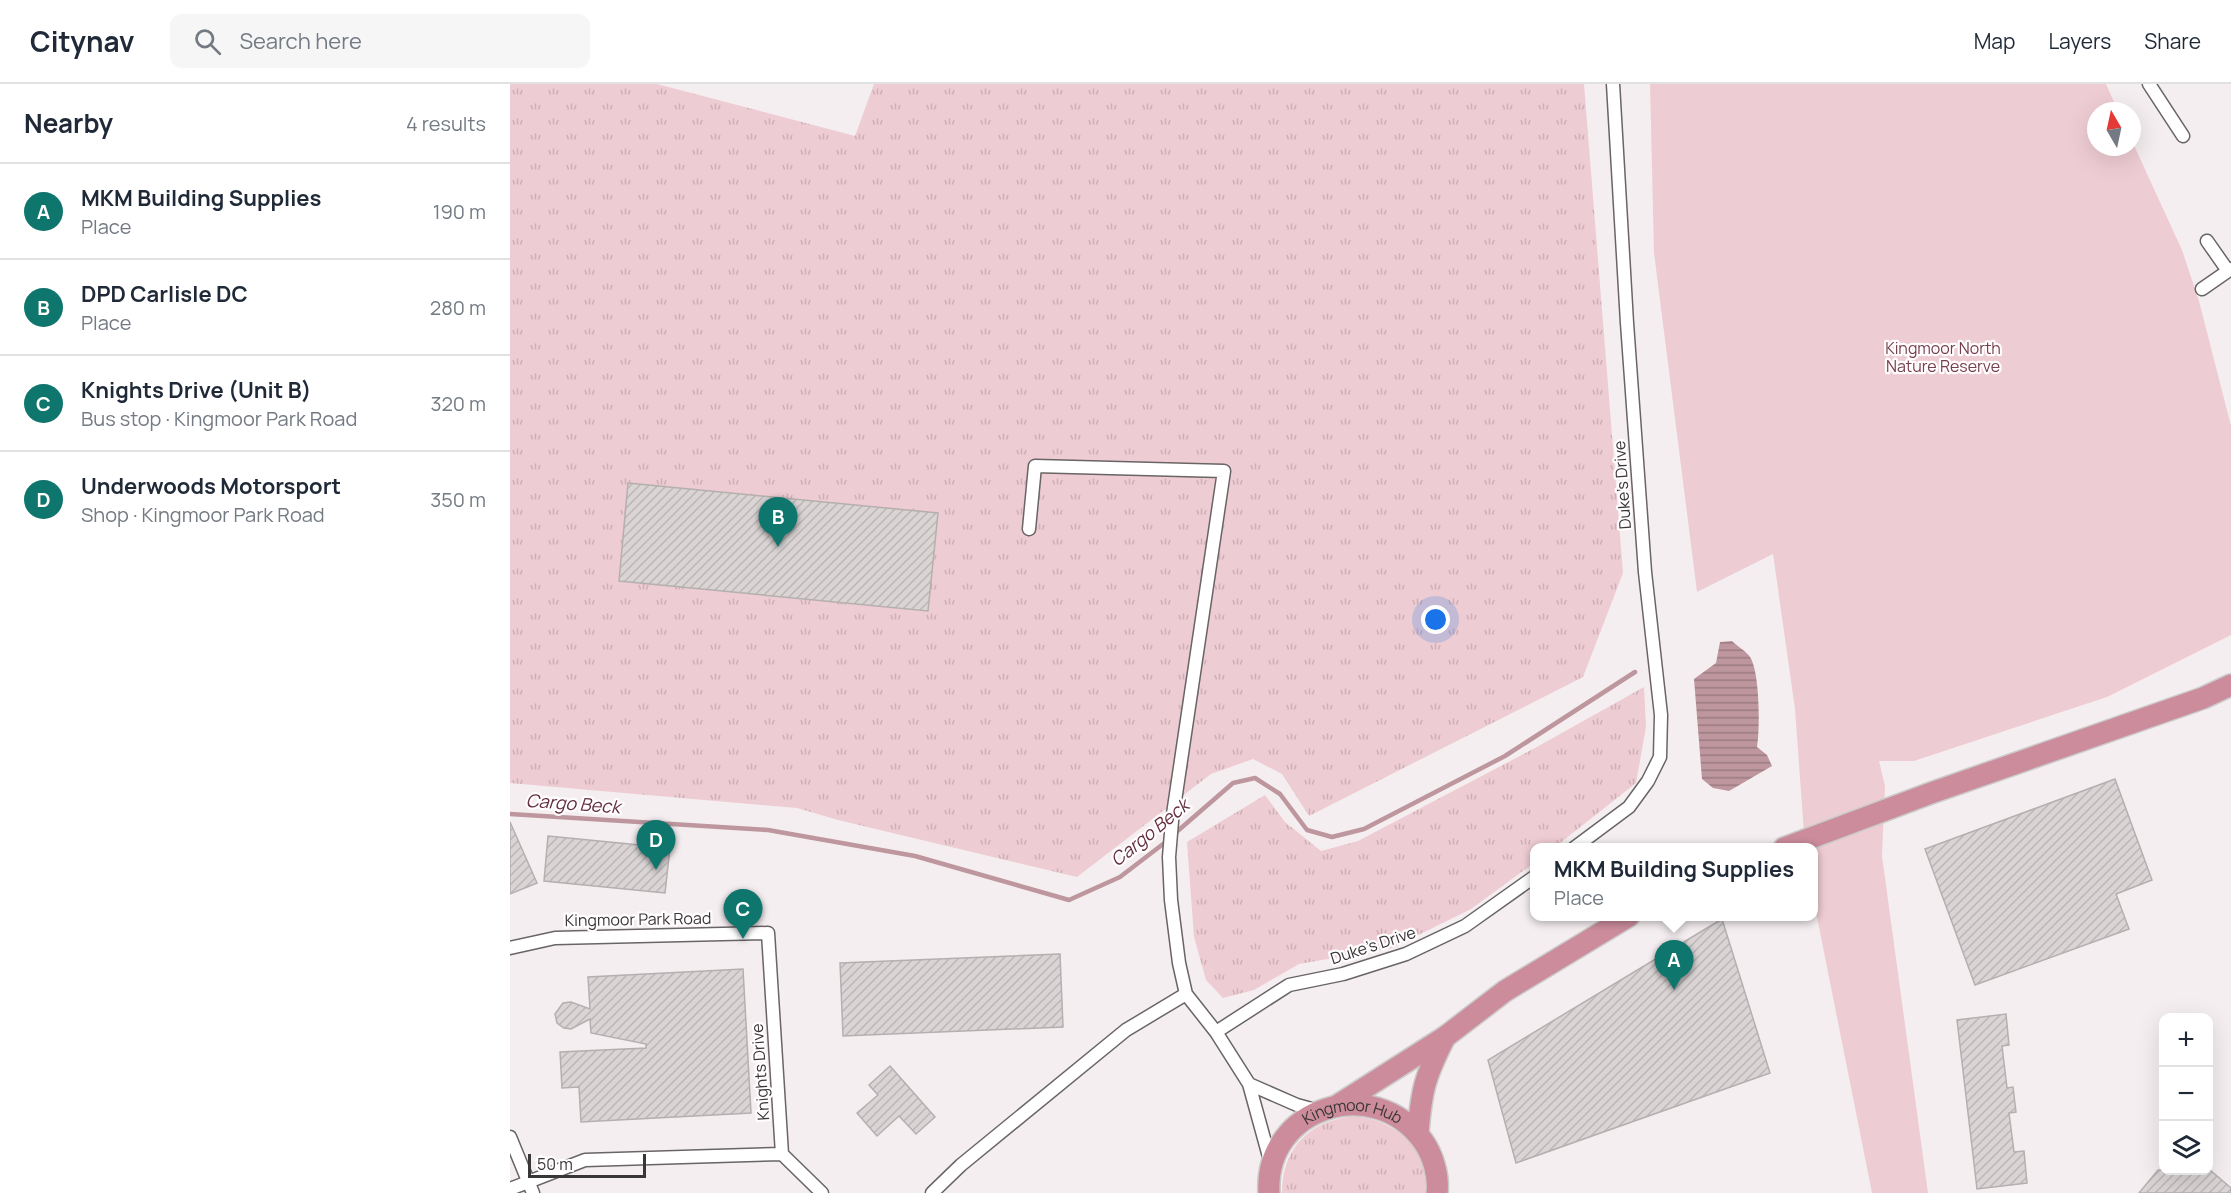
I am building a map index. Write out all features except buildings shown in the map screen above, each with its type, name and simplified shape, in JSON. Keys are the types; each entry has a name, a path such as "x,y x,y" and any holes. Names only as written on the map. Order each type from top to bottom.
{"highway":[{"path":"1795,843 2203,698 2231,685"},
{"path":"1329,1108 1445,1037 1505,991 1621,921"},
{"path":"1418,1134 1420,1098 1424,1083 1429,1067 1445,1037"},
{"name":"Kingmoor Hub","path":"1269,1193 1272,1166 1282,1143 1298,1124 1329,1108 1361,1104 1382,1109 1402,1119 1418,1134 1434,1162 1437,1193"}],"street":[{"name":"Duke's Drive","path":"1581,843 1629,807 1648,781 1660,757 1660,715 1644,560 1613,84"},
{"path":"2149,84 2183,136"},
{"path":"2202,289 2229,270 2206,241"},
{"path":"1029,529 1035,466 1224,471 1172,820 1169,857 1171,900 1179,963 1186,994 1216,1032 1249,1084 1272,1166"},
{"name":"Duke's Drive","path":"1216,1032 1289,986 1343,974 1406,954 1465,926 1530,880"},
{"name":"Kingmoor Park Road","path":"510,948 555,938 768,933"},
{"name":"Knights Drive","path":"768,933 782,1154"},
{"path":"932,1193 961,1165 1126,1030 1186,994"},
{"path":"1249,1084 1297,1106 1329,1108"},
{"path":"510,1137 531,1187"},
{"path":"510,1189 531,1187 585,1160 782,1154 822,1193"}],"green space":[{"path":"510,84 657,84 855,136 874,84 1584,84 1623,573 1583,677 1309,816 1282,774 1253,759 1211,774 1077,877 838,820 797,808 510,783"},
{"name":"Kingmoor North Nature Reserve","path":"1650,84 2106,84 2114,102 2087,102 2087,156 2139,156 2182,250 2199,301 2231,426 2231,635 2107,697 1914,761 1879,761 1885,786 1882,856 1928,1193 1872,1193 1818,921 1818,843 1805,843 1795,709 1773,554 1697,592 1654,253"},
{"path":"1644,687 1646,727 1636,783 1560,843 1530,843 1530,866 1471,909 1392,948 1299,964 1254,990 1223,998 1206,980 1194,937 1187,842 1265,795 1285,822 1321,851 1358,841 1535,748"},
{"path":"1354,1116 1383,1123 1406,1139 1415,1150 1421,1163 1425,1177 1425,1193 1282,1193 1287,1163 1301,1140 1324,1124"}],"shaded area":[{"path":"1732,641 1750,657 1753,664 1758,701 1757,747 1767,755 1772,766 1729,791 1713,788 1702,779 1694,679 1716,663 1720,642"}],"waterway":[{"name":"Cargo Beck","path":"1173,835 1233,783 1255,778 1280,794 1307,830 1332,837 1364,829 1505,756 1635,672"},
{"name":"Cargo Beck","path":"510,814 768,830 915,856 1069,900 1120,877 1167,841"}],"place":[{"name":"DPD Carlisle DC","path":"778,547"},
{"name":"Underwoods Motorsport","path":"656,870"},
{"name":"Knights Drive (Unit B)","path":"743,939"},
{"name":"MKM Building Supplies","path":"1674,990"}]}
